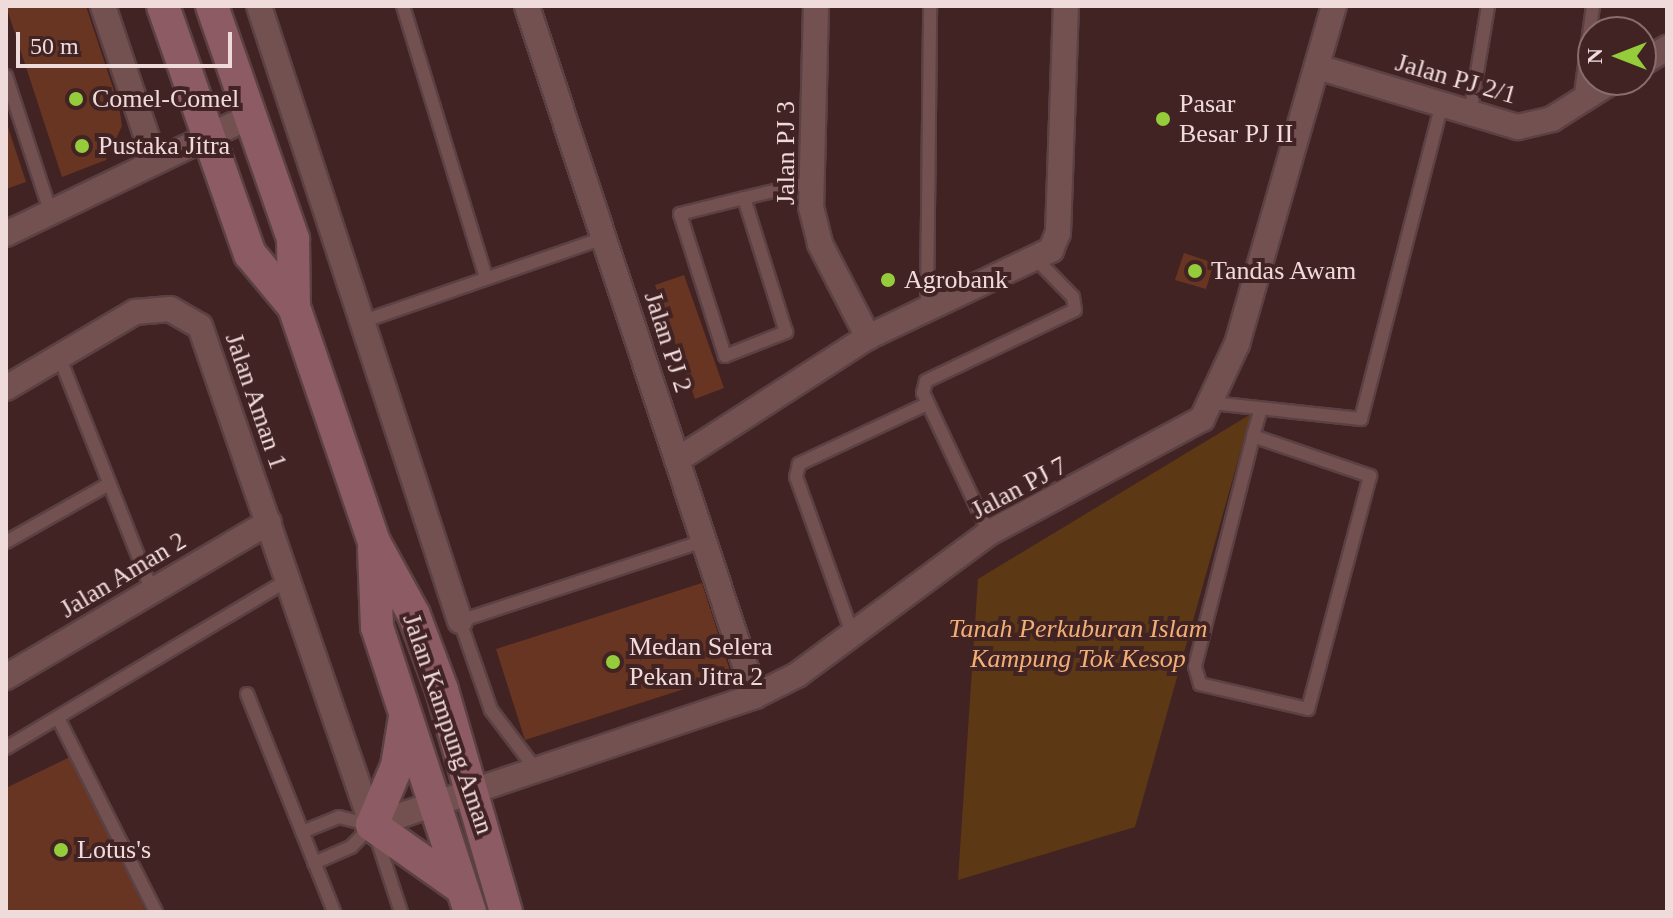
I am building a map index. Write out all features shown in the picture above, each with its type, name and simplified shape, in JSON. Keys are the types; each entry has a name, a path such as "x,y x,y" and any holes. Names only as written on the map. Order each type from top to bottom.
{"street":[{"path":"103,6 154,158"},
{"name":"Jalan Kampung Aman","path":"163,6 250,254 294,307"},
{"name":"Jalan Kampung Aman","path":"212,6 293,239 294,307 374,542 414,615 475,794 506,912"},
{"path":"259,6 460,621"},
{"name":"Jalan PJ 2","path":"527,6 755,696"},
{"name":"Jalan PJ 3","path":"816,6 812,182 820,244 868,337"},
{"path":"677,460 868,337 927,307 1037,260 1058,233 1066,6"},
{"name":"Jalan PJ 7","path":"372,825 540,773 755,696 852,633 989,533 1174,440 1212,403 1321,68 1334,6"},
{"name":"Jalan PJ 2/1","path":"1321,68 1441,107 1537,125 1588,96"},
{"path":"6,234 208,130 251,116"},
{"name":"Jalan Aman 1","path":"6,388 144,310 170,309 200,326 372,825"},
{"name":"Jalan Aman 2","path":"6,677 269,522"},
{"name":"Jalan Kampung Aman","path":"374,542 377,627 405,702 465,900"},
{"path":"405,702 397,766 372,825 465,900"}],"lane":[{"path":"403,6 486,277"},
{"path":"927,307 930,6"},
{"path":"1470,114 1488,6"},
{"path":"1580,101 1593,6"},
{"path":"6,76 50,211"},
{"path":"1212,403 1354,423 1367,411 1441,107"},
{"path":"744,198 786,332 725,356 680,214 744,198 812,182"},
{"path":"364,321 604,238"},
{"path":"989,533 927,404 926,381 1075,310 1073,297 1037,260"},
{"path":"59,356 152,591"},
{"path":"852,633 796,477 799,464 927,404"},
{"path":"1253,436 1370,476 1308,709 1200,684 1196,674 1253,436 1260,411"},
{"path":"6,542 109,484"},
{"path":"540,773 491,710 460,621 703,541"},
{"path":"6,748 289,580"},
{"path":"247,694 334,912"},
{"path":"58,718 156,912"},
{"path":"302,832 339,817 372,825"},
{"path":"314,863 351,847 372,825"},
{"path":"372,825 401,912"}],"green space":[{"name":"Tanah Perkuburan Islam Kampung Tok Kesop","path":"1251,414 1135,827 958,880 978,579"}],"building":[{"path":"6,6 86,6 119,106 122,126 106,160 62,177"},
{"path":"6,121 26,182 6,189"},
{"name":"Tandas Awam","path":"1184,253 1214,263 1206,289 1175,280"},
{"path":"684,275 724,388 695,399 655,285"},
{"name":"Medan Selera Pekan Jitra 2","path":"702,583 731,674 525,740 496,649"},
{"name":"Lotus's","path":"72,756 146,912 6,912 6,788"}],"place":[{"name":"Comel-Comel","path":"76,99"},
{"name":"Pasar Besar PJ II","path":"1163,119"},
{"name":"Pustaka Jitra","path":"82,146"},
{"name":"Tandas Awam","path":"1195,271"},
{"name":"Agrobank","path":"888,280"},
{"name":"Medan Selera Pekan Jitra 2","path":"613,662"},
{"name":"Lotus's","path":"61,850"}]}
